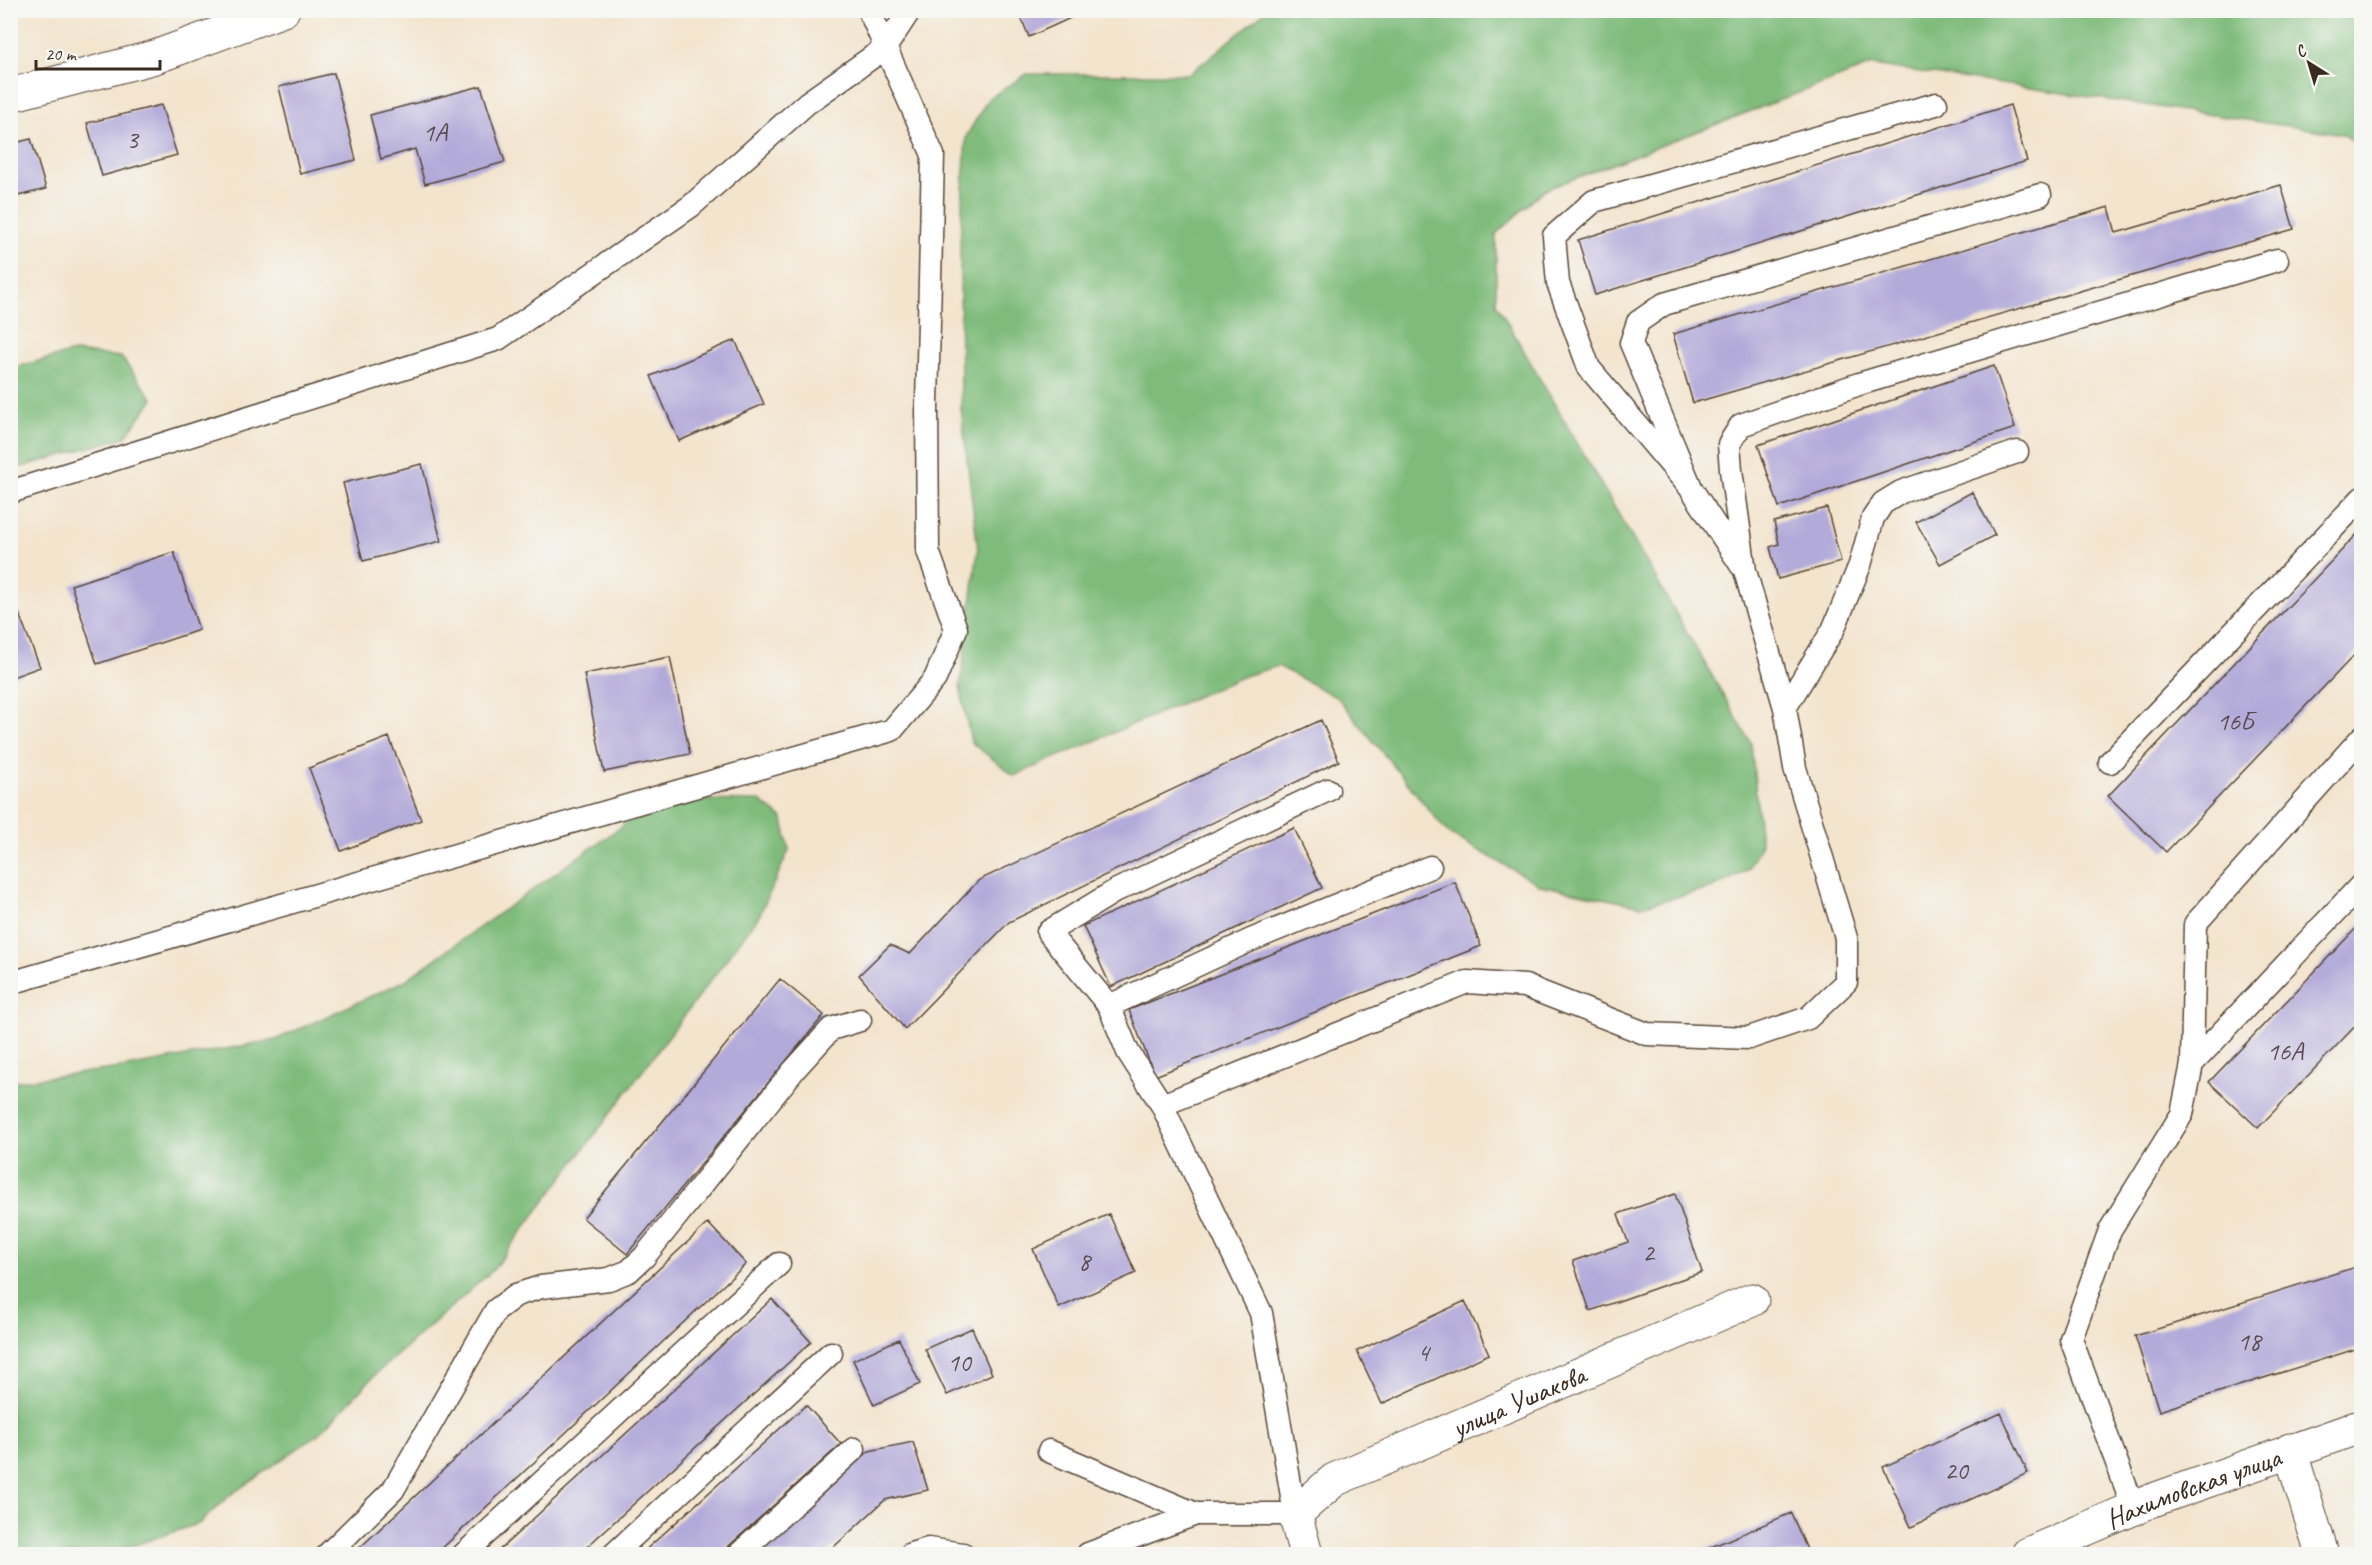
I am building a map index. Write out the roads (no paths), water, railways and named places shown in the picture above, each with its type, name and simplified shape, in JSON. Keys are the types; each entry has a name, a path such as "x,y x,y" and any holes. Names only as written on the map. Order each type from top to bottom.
{"street":[{"path":"10,95 155,57 283,10"},
{"name":"улица Ушакова","path":"1295,1514 1334,1479 1752,1300"},
{"name":"Нахимовская улица","path":"2028,1554 2134,1509 2290,1450 2361,1426"},
{"path":"2290,1450 2322,1554"},
{"path":"1295,1514 1306,1554"}],"lane":[{"path":"10,983 892,730 934,679 956,629 928,551 927,404 933,155 869,10"},
{"path":"10,492 498,339 691,206 807,103 885,48 910,10"},
{"path":"1745,571 1692,490 1589,368 1558,283 1554,236 1594,201 1936,104"},
{"path":"1692,490 1631,343 1638,322 1664,304 2040,195"},
{"path":"1162,1105 1467,982 1525,986 1647,1034 1749,1038 1808,1018 1846,982 1846,938 1795,768 1785,708 1745,571 1729,444 1741,425 1859,384 2277,260"},
{"path":"1785,708 1833,630 1860,565 1873,518 1883,503 1901,492 2017,452"},
{"path":"2110,762 2361,498"},
{"path":"2134,1509 2071,1340 2110,1230 2182,1114 2192,1064 2195,924 2361,737"},
{"path":"1088,1554 1196,1514 1295,1514 1261,1313 1162,1105 1128,1052 1109,1006 1047,932 1117,890 1328,790"},
{"path":"1109,1006 1242,944 1430,867"},
{"path":"2192,1064 2361,884"},
{"path":"328,1554 393,1490 496,1310 516,1295 541,1287 609,1279 629,1271 644,1257 794,1070 831,1029 860,1020"},
{"path":"464,1554 779,1264"},
{"path":"614,1554 831,1353"},
{"path":"739,1554 854,1449"},
{"path":"1049,1451 1196,1514"},
{"path":"911,1554 928,1549 963,1554"}]}
